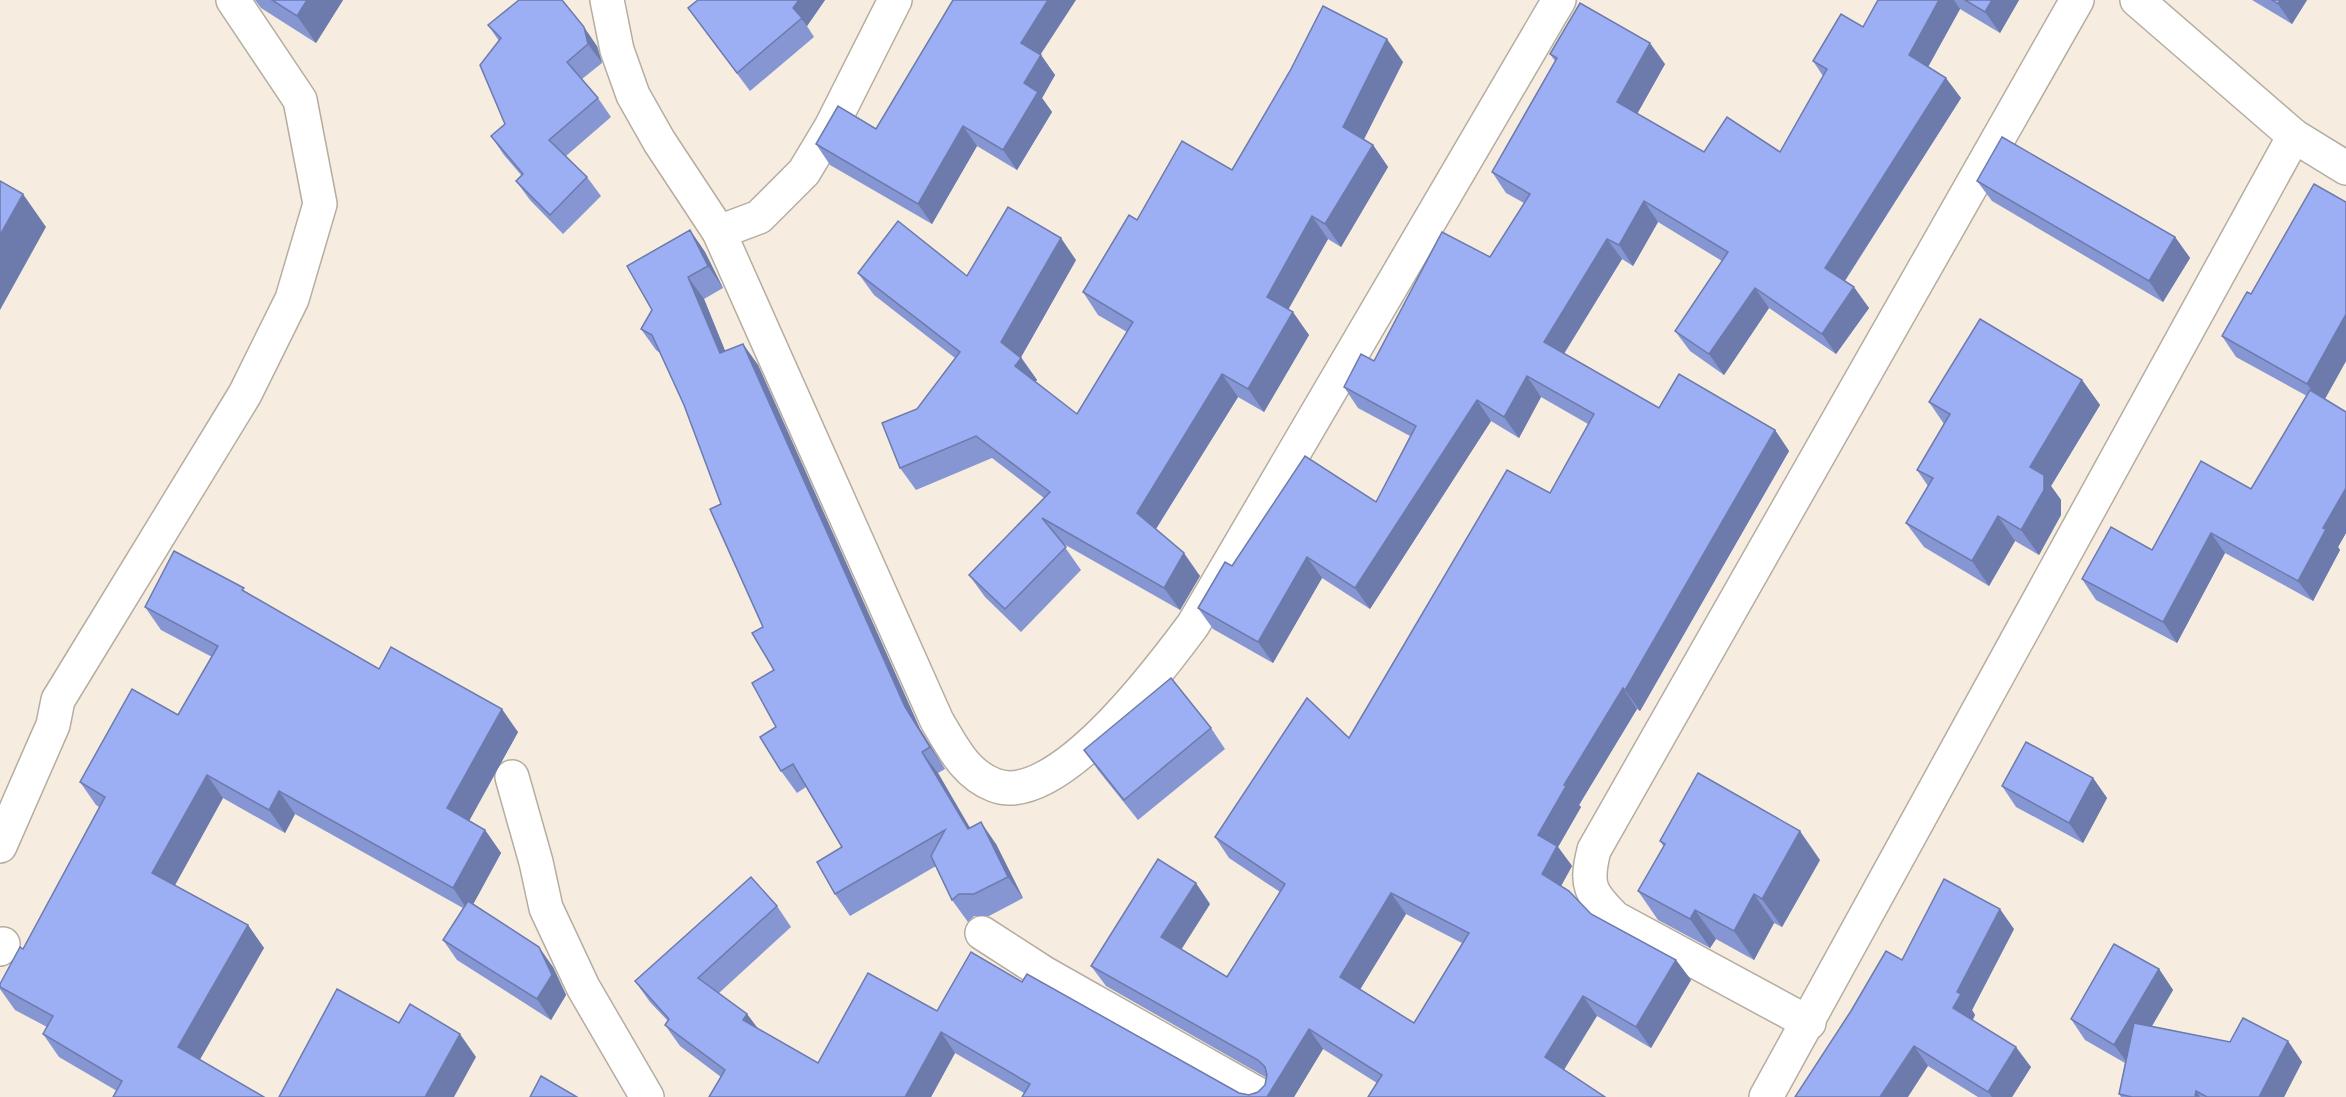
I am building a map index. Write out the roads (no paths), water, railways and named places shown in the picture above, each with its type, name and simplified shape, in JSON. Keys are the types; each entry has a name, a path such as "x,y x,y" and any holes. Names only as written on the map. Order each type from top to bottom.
{"street":[{"path":"0,846 53,725 58,700 246,394 292,299 320,204 300,100 233,0"},
{"path":"608,0 617,50 633,94 659,141 719,232 938,721 965,767 995,786 1028,786 1062,767 1105,732 1141,694 1193,625 1559,0"},
{"path":"719,232 759,217 804,172 831,127 895,0"},
{"path":"1809,1023 1616,918 1594,897 1589,872 1605,830 2077,0"},
{"path":"2137,0 2294,136 2346,168"},
{"path":"1766,1097 1809,1023 2294,136"},
{"path":"512,777 536,862 546,908 583,987 647,1097"},
{"path":"982,933 1044,973 1263,1097"}]}
